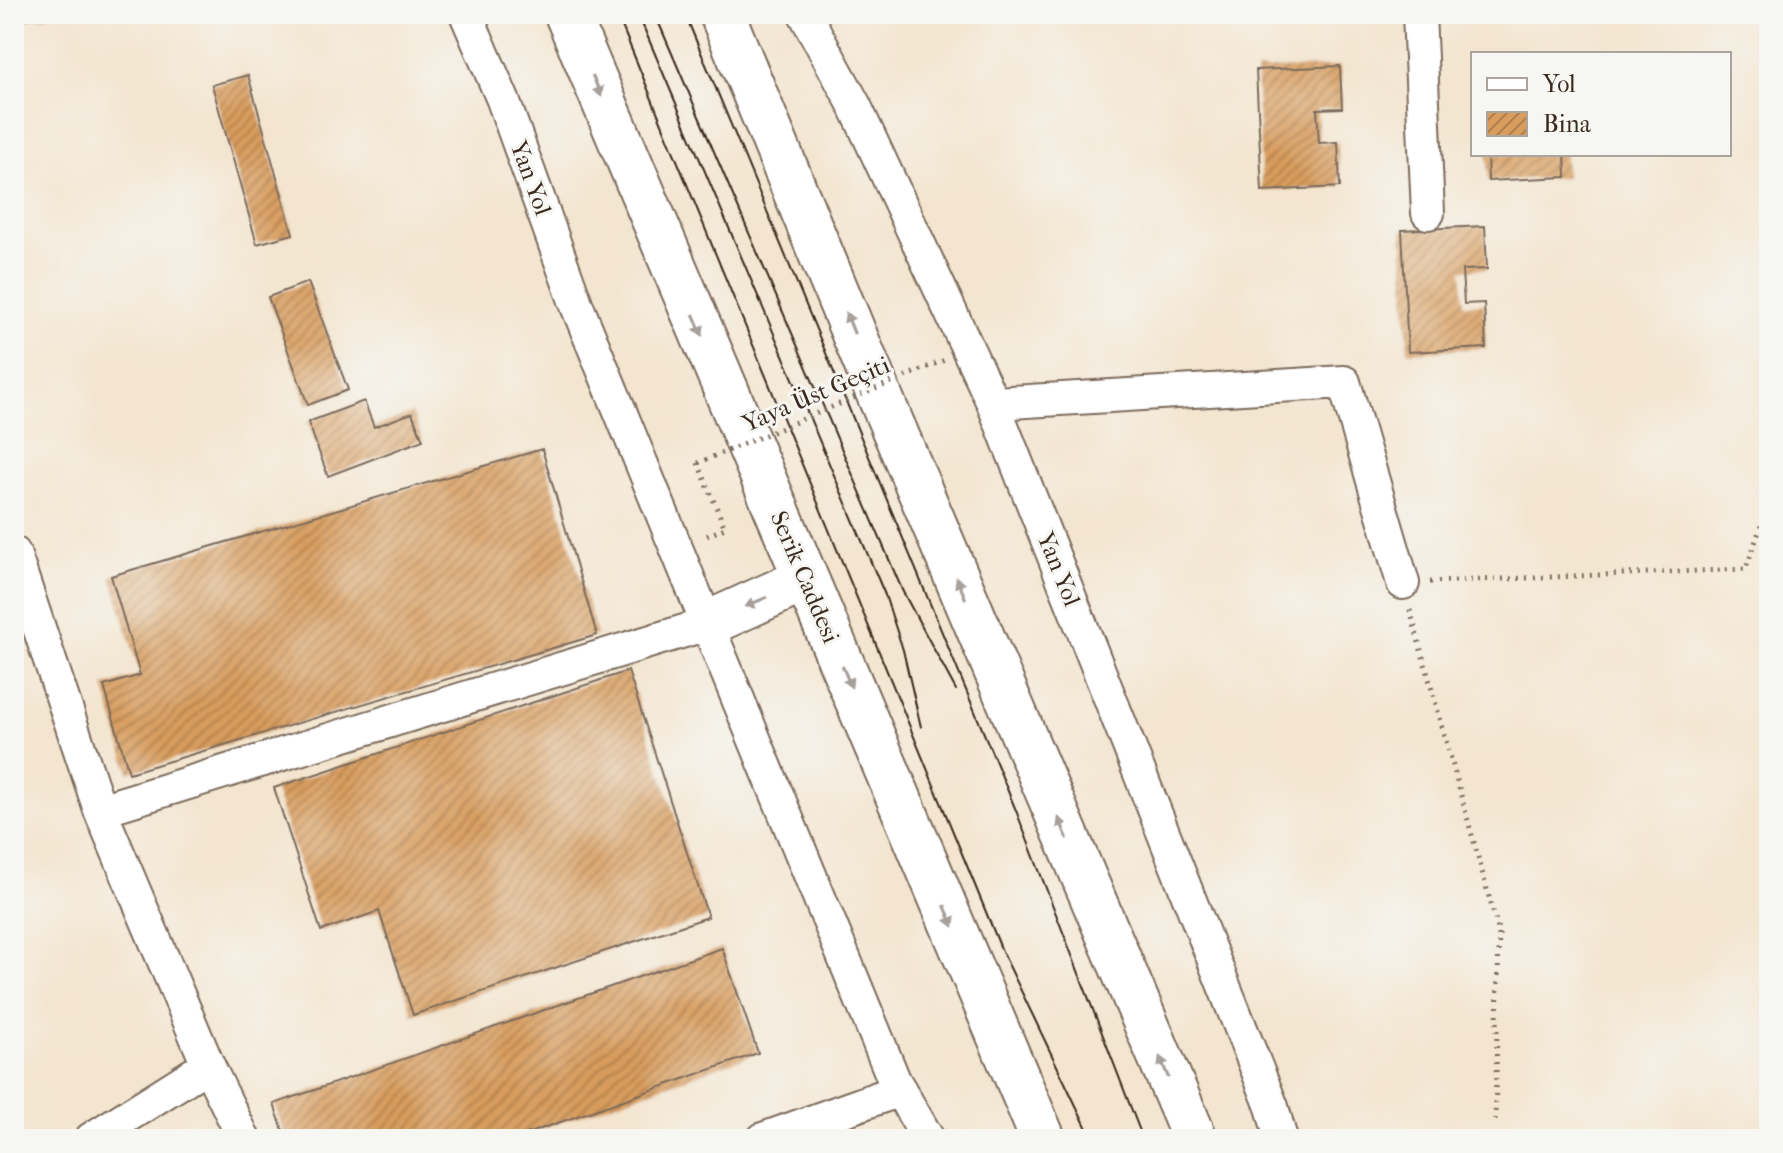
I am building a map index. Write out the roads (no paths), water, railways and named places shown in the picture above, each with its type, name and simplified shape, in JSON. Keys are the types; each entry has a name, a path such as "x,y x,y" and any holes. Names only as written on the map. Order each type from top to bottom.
{"highway":[{"name":"Serik Caddesi","path":"567,14 1043,1139"},
{"path":"722,14 873,380 1195,1139"},
{"path":"707,624 806,579"}],"street":[{"name":"Yan Yol","path":"466,14 503,100 577,306 707,624 900,1090 928,1139"},
{"name":"Yan Yol","path":"805,14 855,106 993,403 1272,1107 1281,1139"},
{"path":"822,14 830,59"},
{"path":"1419,14 1428,213"},
{"path":"993,403 1344,382 1403,583"},
{"path":"14,553 100,810 208,1065 244,1139"},
{"path":"100,810 707,624"},
{"path":"91,1139 208,1065"},
{"path":"763,1139 900,1090"}],"tram line":[{"path":"617,14 1002,951 1092,1139"},
{"path":"638,14 885,595 903,650 921,727"},
{"path":"655,14 903,592 956,690"},
{"path":"685,14 1015,808 1143,1139"}]}
